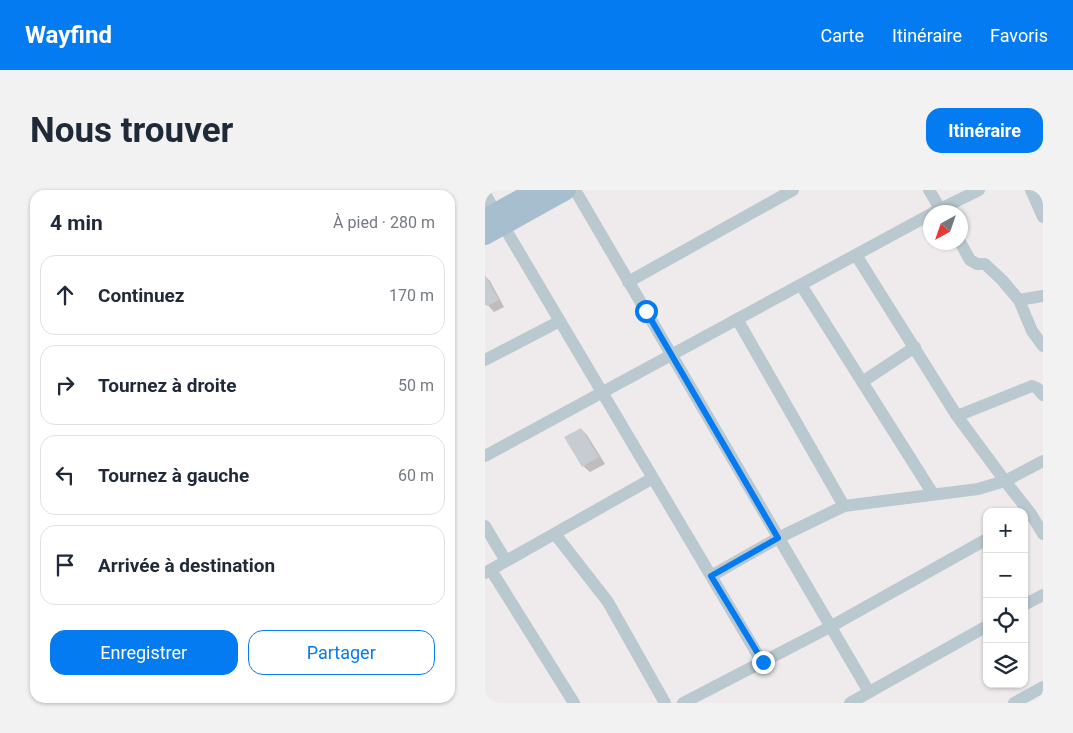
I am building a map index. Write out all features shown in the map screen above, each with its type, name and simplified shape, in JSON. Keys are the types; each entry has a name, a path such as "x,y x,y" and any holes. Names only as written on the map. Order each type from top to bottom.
{"main road":[{"path":"485,235 495,219 537,190"},
{"path":"495,219 566,190"}],"street":[{"path":"575,190 869,692"},
{"path":"628,282 793,190"},
{"path":"929,190 934,205"},
{"path":"950,205 979,190"},
{"path":"1031,190 1043,217"},
{"path":"485,194 495,219 560,321 763,662"},
{"path":"485,456 923,219"},
{"path":"964,250 970,260 977,264 985,264 1019,300 1032,332 1043,346"},
{"path":"856,255 957,416 1023,508"},
{"path":"801,285 933,494"},
{"path":"1019,300 1043,296"},
{"path":"737,319 844,506"},
{"path":"485,360 560,321"},
{"path":"862,382 915,348"},
{"path":"957,416 1032,386 1037,388 1043,395"},
{"path":"711,576 778,538 844,506 978,489 1005,481 1043,461"},
{"path":"574,703 488,572 653,478"},
{"path":"1028,516 1043,534"},
{"path":"485,526 506,561"},
{"path":"555,534 608,602 665,703"},
{"path":"683,703 831,627 983,541"},
{"path":"1028,603 1043,595"},
{"path":"850,703 983,628"},
{"path":"1014,703 1043,687"}],"building":[{"path":"485,275 499,300 487,306 485,304"},
{"path":"581,428 599,457 582,467 564,437"}],"route":[{"path":"646,311 778,538 711,576 763,662"}]}
